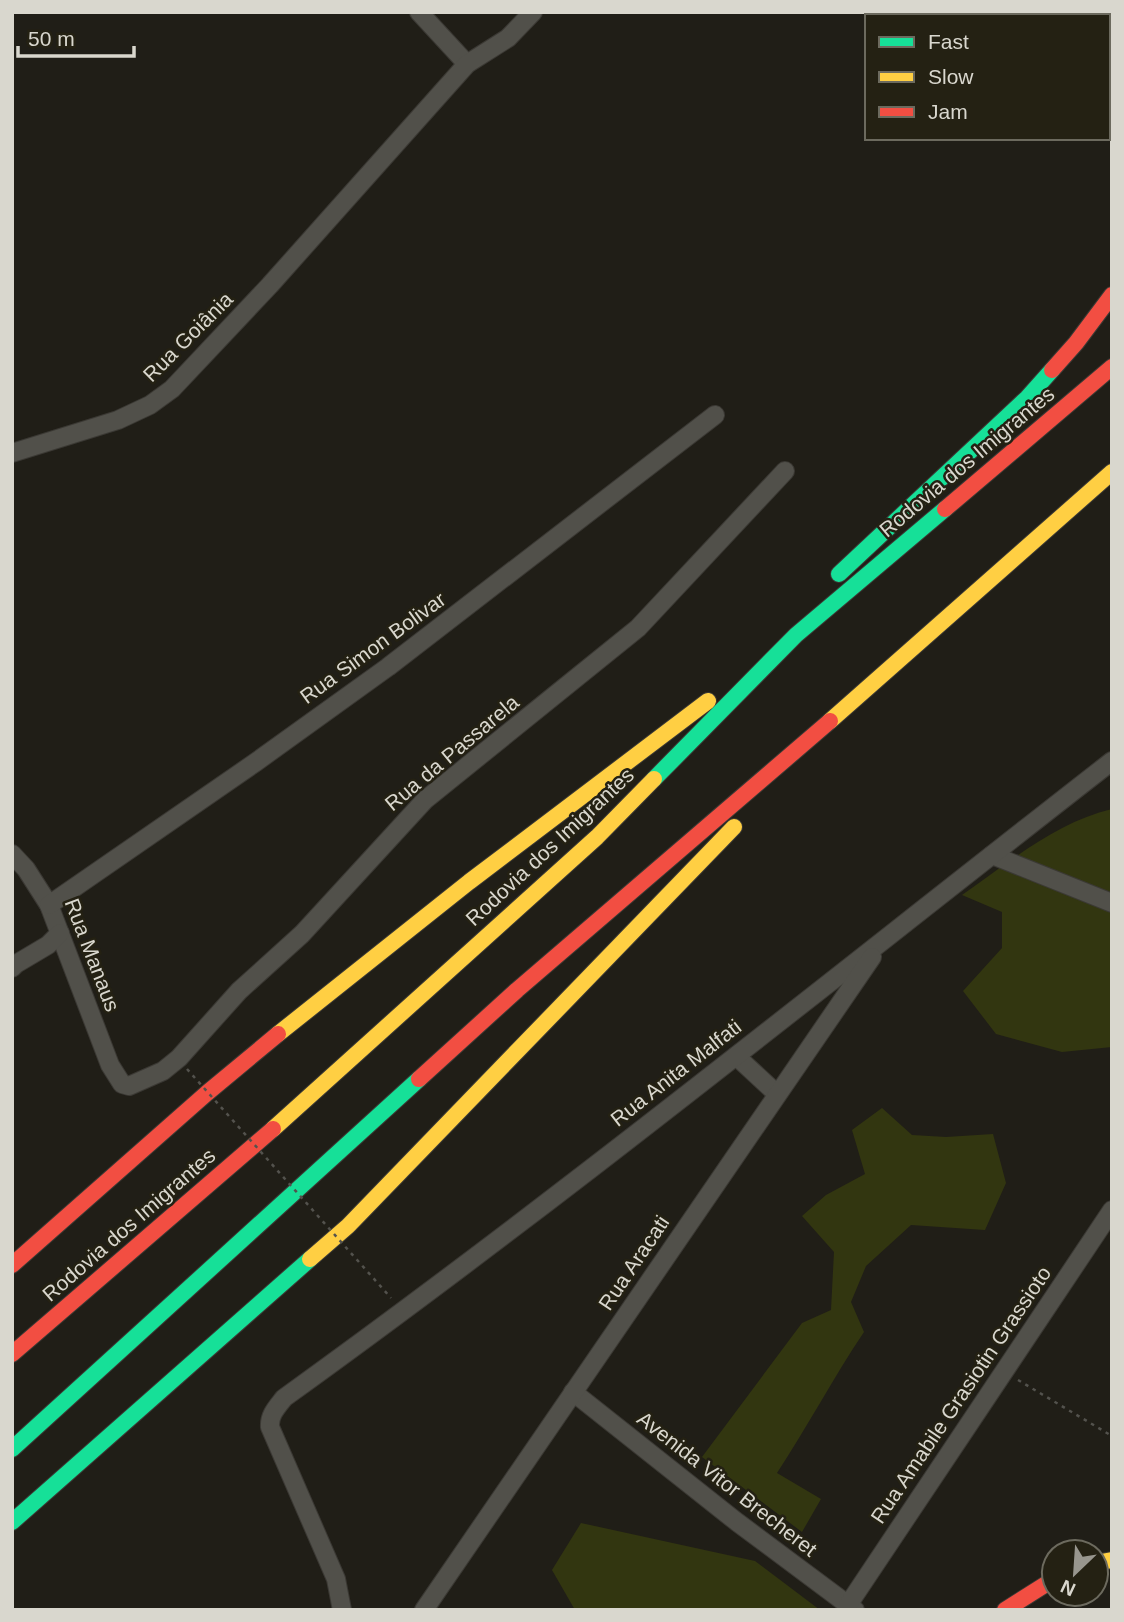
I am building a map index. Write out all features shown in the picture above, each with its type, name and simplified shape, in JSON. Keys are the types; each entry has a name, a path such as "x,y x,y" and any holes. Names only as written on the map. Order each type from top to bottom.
{"main road":[{"path":"12,1265 244,1061 479,874 796,635 824,593 849,563 1027,398 1076,343 1112,295"},
{"name":"Rodovia dos Imigrantes","path":"12,1354 269,1132 597,837 796,635 1112,367"},
{"path":"12,1449 517,990 870,686 1112,472"},
{"path":"12,1522 348,1226 870,686"},
{"path":"1007,1609 1040,1588"}],"street":[{"path":"419,12 467,64 508,38 533,12"},
{"name":"Rua Goiânia","path":"12,453 118,420 150,405 181,380 270,285 467,64"},
{"name":"Rua Simon Bolivar","path":"49,905 388,667 715,415"},
{"name":"Rua da Passarela","path":"118,1080 125,1086 135,1085 163,1071 179,1058 239,991 302,934 425,800 638,628 785,471"},
{"name":"Rua Anita Malfati","path":"342,1610 336,1579 269,1420 284,1398 411,1307 882,943 1112,761"},
{"name":"Rua Manaus","path":"12,854 19,872 49,905 118,1080"},
{"path":"992,855 1112,903"},
{"path":"12,968 48,945 60,933"},
{"name":"Rua Aracati","path":"424,1610 882,943"},
{"path":"736,1056 777,1094"},
{"name":"Rua Amabile Grasiotin Grassioto","path":"851,1607 1112,1210"},
{"name":"Avenida Vitor Brecheret","path":"573,1392 737,1522 851,1607"}],"path":[{"path":"187,1069 391,1298"},
{"path":"1004,1371 1112,1436"}],"green space":[{"path":"1112,809 1112,1047 1062,1052 996,1034 963,991 1002,948 1002,912 962,895 1052,833 1091,815"},
{"path":"882,1108 912,1135 946,1137 993,1134 1006,1183 985,1230 911,1225 866,1266 851,1302 864,1332 777,1473 821,1499 802,1532 702,1457 802,1323 831,1310 834,1252 802,1216 826,1195 865,1174 852,1130"},
{"path":"581,1523 755,1561 820,1610 575,1610 552,1570"}],"traffic: fast":[{"path":"839,574 1027,398 1052,370"},
{"path":"654,779 796,635 945,509"},
{"path":"12,1449 419,1079"},
{"path":"12,1522 310,1259"}],"traffic: slow":[{"path":"830,721 1112,472"},
{"path":"278,1034 469,882 708,701"},
{"path":"273,1129 597,837 654,779"},
{"path":"310,1259 348,1226 734,827"}],"traffic: jam":[{"path":"1052,370 1112,295"},
{"path":"945,509 1112,367"},
{"path":"419,1079 517,990 830,721"},
{"path":"12,1265 278,1034"},
{"path":"12,1354 273,1129"},
{"path":"1005,1610 1040,1588"}]}
